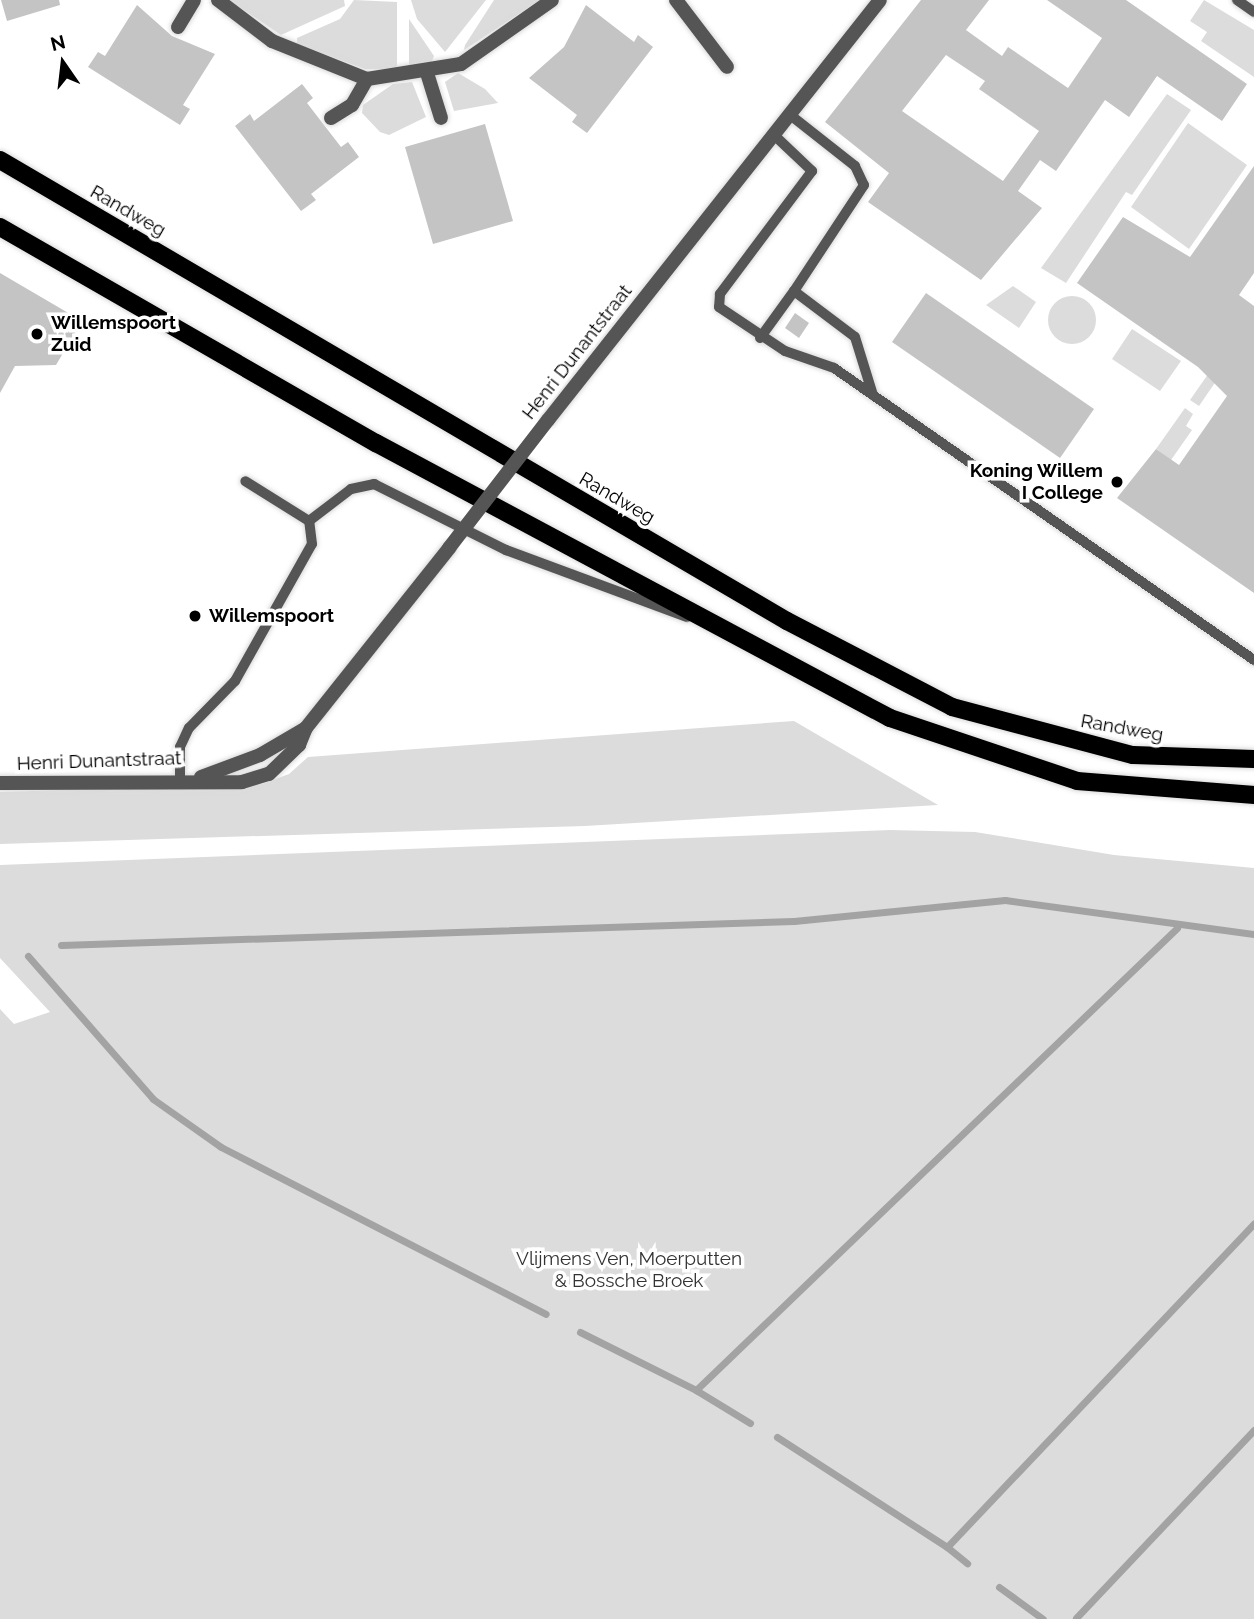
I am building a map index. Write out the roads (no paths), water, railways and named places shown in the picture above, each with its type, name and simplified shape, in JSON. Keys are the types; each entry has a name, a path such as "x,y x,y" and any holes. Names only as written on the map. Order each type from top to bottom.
{"main road":[{"name":"Randweg","path":"0,160 798,627 952,707 1133,755 1254,759"},
{"path":"0,227 365,437 747,639 890,718 1017,765 1144,790 1254,795"}],"street":[{"path":"178,27 194,0"},
{"path":"218,0 272,41 367,79 427,73 461,64 552,0"},
{"path":"676,0 727,67"},
{"name":"Henri Dunantstraat","path":"0,783 200,777 260,755 306,728 880,0"},
{"path":"427,73 442,118"},
{"path":"331,118 352,105 367,79"}],"lane":[{"path":"1237,0 1254,12"},
{"path":"760,338 864,185 855,166 789,114"},
{"path":"773,134 812,171 720,294 719,307 760,338 834,368 1254,660"},
{"path":"794,291 855,337 873,395"},
{"path":"245,481 309,521"},
{"path":"309,521 351,489 374,484 506,550 747,639"},
{"path":"180,778 180,747 189,728 235,681 312,544 309,521"}],"waterway":[{"path":"61,945 794,921 1005,900 1254,934"},
{"path":"750,1423 696,1390 1177,928"},
{"path":"28,956 153,1099 221,1147 546,1314"},
{"path":"777,1437 947,1547 1254,1224"},
{"path":"580,1332 696,1390"},
{"path":"1076,1618 1254,1430"},
{"path":"947,1547 967,1563"},
{"path":"999,1587 1043,1619"}],"place":[{"name":"Willemspoort Zuid","path":"37,334"},
{"name":"Koning Willem I College","path":"1117,482"},
{"name":"Willemspoort","path":"195,616"}],"park label":[{"name":"Vlijmens Ven, Moerputten & Bossche Broek","path":"629,1270"}]}
